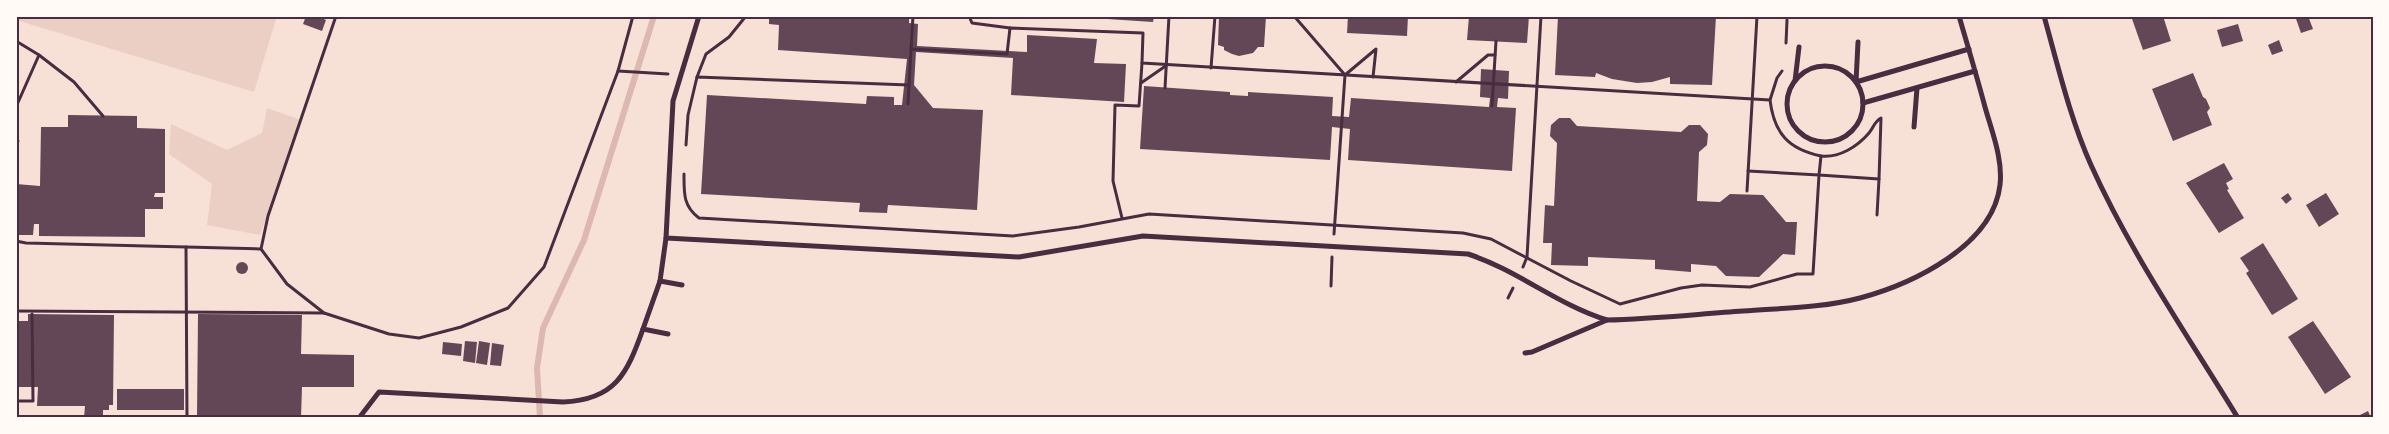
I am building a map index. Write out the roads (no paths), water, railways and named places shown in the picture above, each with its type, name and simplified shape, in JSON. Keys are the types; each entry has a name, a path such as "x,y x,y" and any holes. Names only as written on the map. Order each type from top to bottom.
{"street":[{"path":"359,418 379,392 525,400 584,401 614,386 631,363 660,281 666,238 673,101 699,16"},
{"path":"666,238 1019,257 1143,236 1468,254 1493,263 1586,314 1607,320 1788,309 1836,303 1890,288 1937,267 1974,237 1996,202 2000,186 2000,163 1959,16"},
{"path":"2044,16 2070,107 2090,163 2115,215 2238,418"},
{"path":"1856,82 1858,42"},
{"path":"1795,81 1803,73 1814,67 1838,68 1848,74 1862,92 1863,103 1857,124 1841,139 1830,142 1808,138 1792,123 1788,113 1787,102 1795,81 1799,47"},
{"path":"1856,82 1969,49"},
{"path":"1863,103 1975,71"},
{"path":"1914,127 1917,88"},
{"path":"660,281 682,285"},
{"path":"1525,353 1532,352 1607,320"},
{"path":"644,330 668,334"}],"waterway":[{"path":"540,418 537,368 543,328 584,240 654,16"}]}
